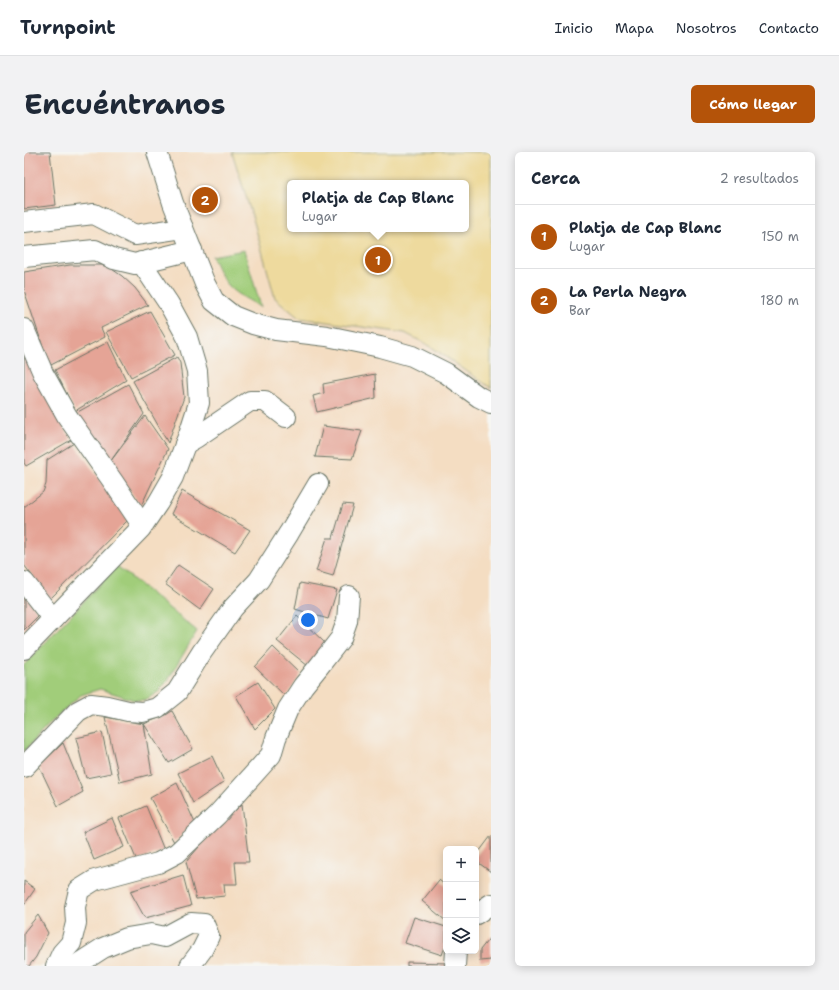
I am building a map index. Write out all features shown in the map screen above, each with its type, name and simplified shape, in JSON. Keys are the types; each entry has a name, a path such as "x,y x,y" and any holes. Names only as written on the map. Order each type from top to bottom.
{"street":[{"path":"157,152 173,203 205,284 214,301 233,316 253,324 276,330 327,336 380,347 412,356 446,374 479,397 491,403"},
{"path":"24,222 94,214 135,235 183,228"},
{"path":"24,257 95,250 114,259 135,264 192,250"},
{"path":"24,649 142,525 158,503 172,477 199,403 198,371 188,337 169,304 141,262"},
{"path":"24,329 43,373 67,416 142,525"},
{"path":"185,444 250,401 265,401 286,417"},
{"path":"24,767 78,711 91,704 107,706 128,712 143,712 157,708 177,692 202,652 233,608 259,580 318,484"},
{"path":"24,582 53,619"},
{"path":"56,966 62,953 71,943 76,924 75,907 80,890 95,880 158,863 176,853 217,815 271,755 276,738 288,709 303,686 341,638 347,621 349,596"},
{"path":"479,912 491,904"},
{"path":"75,966 103,948 127,938 151,934 165,938 191,923 204,924 209,936 202,950 190,966"},
{"path":"455,966 456,954"}],"green space":[{"path":"244,250 261,307 240,295 226,283 212,256"},
{"path":"117,566 197,631 168,680 158,692 145,700 134,700 100,689 81,695 56,717 24,751 24,665"}],"sand":[{"path":"232,152 491,152 491,388 430,346 405,333 299,318 275,298 254,222"}],"building":[{"path":"24,152 50,152 56,205 24,209"},
{"path":"70,265 106,265 122,276 135,288 148,305 101,328 105,337 51,365 44,350 24,290 24,272"},
{"path":"150,311 175,355 131,377 106,332"},
{"path":"108,342 126,380 75,411 55,370"},
{"path":"29,356 47,397 71,440 26,466 24,463 24,358"},
{"path":"177,357 180,363 184,397 168,443 133,381"},
{"path":"375,374 376,398 317,412 313,396 324,393 323,384"},
{"path":"128,384 144,414 110,462 76,413"},
{"path":"145,416 168,449 141,506 110,462"},
{"path":"323,426 362,431 352,459 315,457"},
{"path":"74,443 128,520 50,599 24,565 24,507 43,492 46,484 47,460"},
{"path":"182,491 250,530 235,552 171,514"},
{"path":"343,504 353,505 333,576 316,571 327,538 333,538"},
{"path":"178,565 214,589 200,610 165,584"},
{"path":"300,583 337,590 328,619 295,609"},
{"path":"24,593 39,615 24,630"},
{"path":"297,616 326,644 308,666 277,641"},
{"path":"273,647 301,674 286,697 255,667"},
{"path":"258,682 275,709 255,729 236,696"},
{"path":"172,711 193,749 169,763 144,724"},
{"path":"105,717 144,724 152,774 120,782"},
{"path":"102,732 111,773 86,778 76,738"},
{"path":"63,743 83,792 58,806 39,766"},
{"path":"212,756 224,782 193,803 178,773"},
{"path":"177,783 195,823 174,842 150,798"},
{"path":"242,804 249,862 235,862 237,884 224,884 225,896 196,899 186,862 205,840"},
{"path":"146,806 164,850 137,861 119,818"},
{"path":"112,818 124,847 94,860 83,832"},
{"path":"491,836 491,872 479,863 479,852"},
{"path":"183,875 191,906 145,918 130,891"},
{"path":"439,880 443,883 443,918 422,901"},
{"path":"24,881 35,889 24,905"},
{"path":"38,915 48,933 36,957 29,966 24,966 24,932"},
{"path":"414,917 443,926 442,955 405,943"},
{"path":"491,936 491,960 480,961 480,950"},
{"path":"407,962 447,963 447,966 407,966"}],"place":[{"name":"La Perla Negra","path":"205,200"},
{"name":"Platja de Cap Blanc","path":"378,260"}]}
